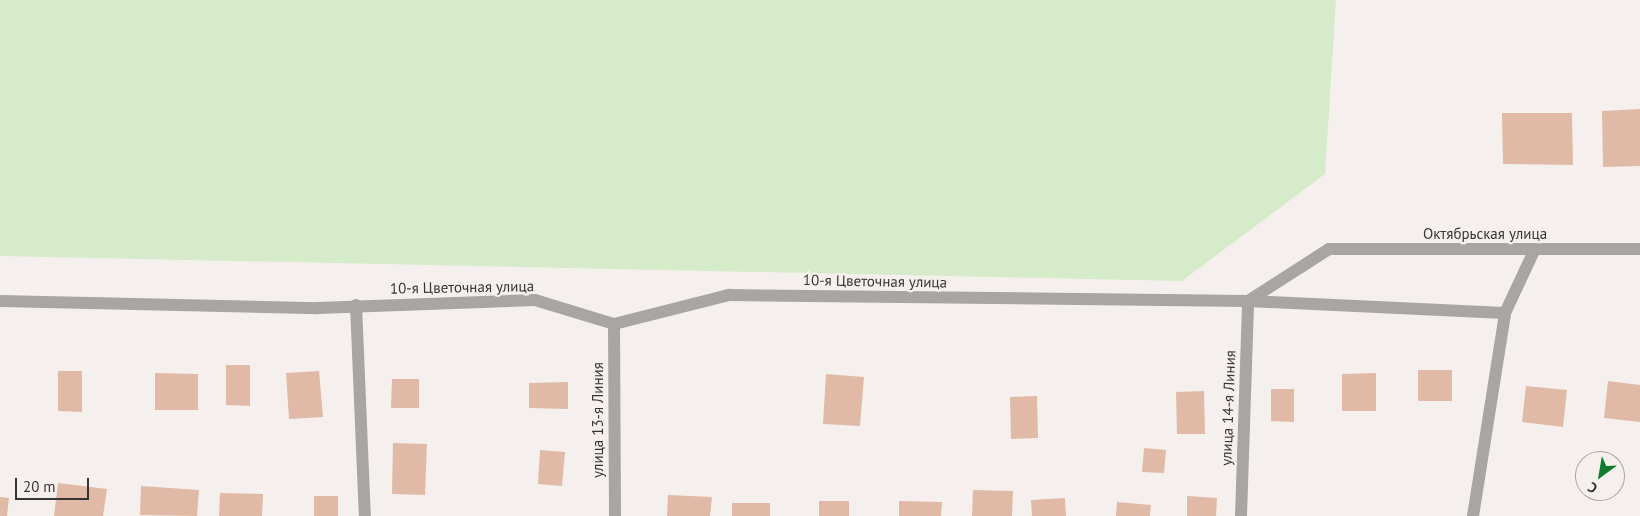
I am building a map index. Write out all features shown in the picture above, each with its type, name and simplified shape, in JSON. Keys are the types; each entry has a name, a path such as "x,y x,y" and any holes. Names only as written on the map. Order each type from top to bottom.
{"street":[{"name":"Октябрьская улица","path":"1248,301 1329,249 1534,251 1640,249"},
{"path":"1472,516 1505,313 1534,251"},
{"name":"10-я Цветочная улица","path":"0,300 356,305 535,300 614,324 729,295 1248,301 1505,313"},
{"name":"улица 14-я Линия","path":"1241,516 1248,301"},
{"path":"356,305 365,516"},
{"name":"улица 13-я Линия","path":"614,324 615,516"}],"green space":[{"path":"0,0 1336,0 1325,174 1182,281 0,256"}],"building":[{"path":"1640,109 1640,166 1603,167 1602,111"},
{"path":"1502,113 1572,113 1573,165 1503,164"},
{"path":"226,365 250,365 250,406 226,405"},
{"path":"1418,370 1452,370 1452,401 1418,401"},
{"path":"58,371 82,371 82,412 58,411"},
{"path":"319,371 323,417 289,419 286,373"},
{"path":"155,373 198,374 198,410 155,410"},
{"path":"1376,373 1376,411 1342,411 1342,374"},
{"path":"826,374 864,377 860,426 823,424"},
{"path":"392,379 419,379 419,408 391,408"},
{"path":"1608,381 1640,385 1640,422 1604,418"},
{"path":"568,382 568,409 529,408 529,383"},
{"path":"1526,386 1567,390 1563,427 1522,422"},
{"path":"1271,389 1294,389 1294,422 1271,421"},
{"path":"1204,391 1205,434 1177,434 1176,392"},
{"path":"1037,396 1038,438 1011,439 1010,397"},
{"path":"393,443 427,444 425,495 392,494"},
{"path":"1144,448 1166,450 1164,473 1142,472"},
{"path":"540,450 565,452 562,486 538,484"},
{"path":"58,483 107,489 103,516 54,516"},
{"path":"141,486 199,490 197,516 140,515"},
{"path":"973,490 1013,491 1012,516 972,516"},
{"path":"220,493 263,494 262,516 219,516"},
{"path":"668,495 712,497 710,516 667,516"},
{"path":"314,496 338,496 338,516 314,516"},
{"path":"1187,496 1217,498 1216,516 1187,516"},
{"path":"0,497 9,498 7,516 0,516"},
{"path":"1065,498 1066,516 1032,516 1031,500"},
{"path":"819,501 849,501 849,516 819,516"},
{"path":"899,501 942,502 941,516 899,516"},
{"path":"1117,502 1151,505 1150,516 1116,516"},
{"path":"732,503 770,503 770,516 732,516"}]}
